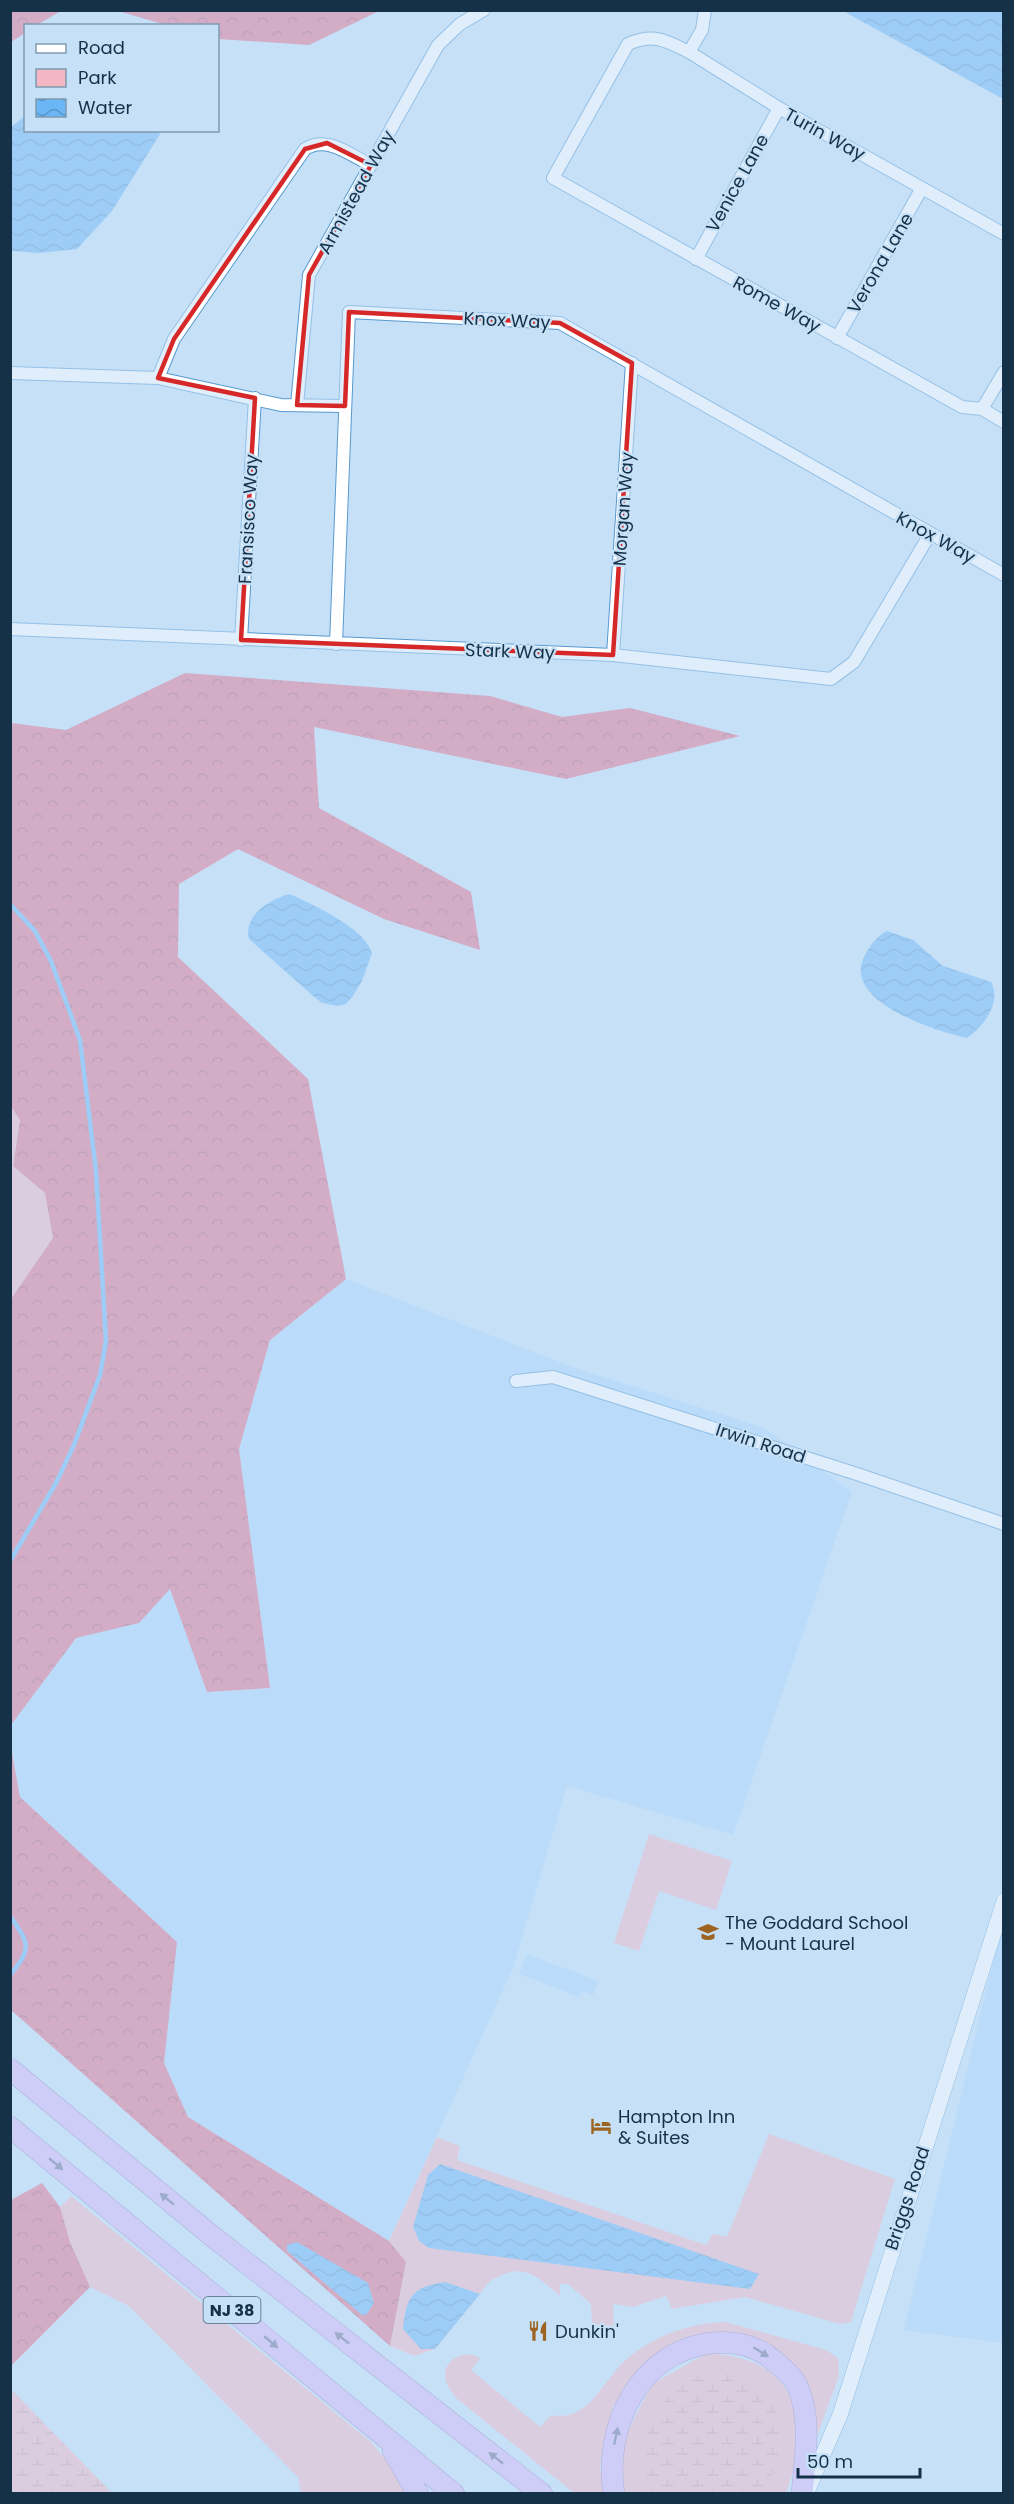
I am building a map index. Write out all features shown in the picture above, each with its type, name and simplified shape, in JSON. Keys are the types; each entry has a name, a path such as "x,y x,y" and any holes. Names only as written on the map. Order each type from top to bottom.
{"highway":[{"name":"NJ 38","path":"10,2069 212,2236 542,2493"},
{"name":"NJ 38","path":"10,2127 454,2493"},
{"path":"614,2493 612,2451 618,2424 630,2397 649,2373 672,2355 699,2345 728,2341 756,2348 779,2364 796,2384 805,2419 804,2493"},
{"path":"383,2436 418,2493"}],"street":[{"name":"Armistead Way","path":"297,405 309,275 438,45 460,24 483,10"},
{"path":"689,52 702,30 705,10"},
{"name":"Turin Way","path":"553,178 628,44 642,38 663,39 689,52 779,108 1004,234"},
{"name":"Venice Lane","path":"696,259 779,108"},
{"path":"158,378 174,339 305,149 315,143 327,143 371,165"},
{"name":"Rome Way","path":"553,178 962,407 982,409 1004,422"},
{"name":"Verona Lane","path":"837,338 922,188"},
{"name":"Knox Way","path":"336,644 349,312 560,323 1004,575"},
{"name":"Morgan Way","path":"613,655 632,363"},
{"path":"982,409 1004,372"},
{"path":"10,373 158,378 281,405 345,405"},
{"name":"Fransisco Way","path":"241,640 255,399"},
{"name":"Stark Way","path":"10,629 613,655 831,680 854,662 930,534"},
{"name":"Irwin Road","path":"516,1381 553,1377 857,1474 1004,1524"},
{"name":"Briggs Road","path":"804,2493 823,2458 844,2404 1004,1901"}],"highlighted area":[{"path":"327,143 371,165 309,275 297,405 345,406 349,312 560,323 632,363 613,655 241,640 255,398 158,378 174,339 305,149"}],"shaded area":[{"path":"346,1279 575,1368 762,1427 852,1492 733,1835 567,1786 513,1968 389,2241 188,2117 164,2063 177,1942 20,1797 10,1725 76,1637 139,1623 170,1588 207,1692 270,1688 239,1449 270,1340"},
{"path":"1003,1921 1003,2343 904,2330"},
{"path":"527,1954 598,1981 593,1995 582,1991 579,1997 519,1974"}],"green space":[{"path":"11,10 61,10 39,24 24,24 24,34 11,42"},
{"path":"118,11 379,11 309,45 219,39 219,24 163,24"},
{"path":"185,673 490,696 562,717 630,708 740,736 566,779 314,727 319,808 471,892 480,950 384,919 238,849 179,884 178,957 308,1079 346,1279 270,1340 239,1449 270,1688 207,1692 170,1589 139,1623 76,1638 11,1725 11,1299 53,1238 45,1193 13,1166 20,1120 10,1105 11,723 66,730"},
{"path":"11,1105 20,1120 13,1166 45,1193 53,1239 11,1299"},
{"path":"10,1741 20,1797 177,1942 164,2063 188,2117 389,2241 406,2262 390,2346 11,2010"},
{"path":"649,1834 732,1861 716,1910 659,1891 639,1951 614,1943"},
{"path":"769,2134 895,2179 851,2322 840,2324 745,2297 672,2309 666,2296 633,2307 613,2304 614,2329 592,2323 591,2304 568,2284 560,2284 560,2296 536,2277 520,2271 501,2275 490,2281 435,2349 414,2356 390,2346 406,2262 389,2241 437,2137 460,2146 457,2160 706,2245 713,2234 727,2237"},
{"path":"42,2183 60,2207 70,2242 90,2287 11,2366 11,2200"},
{"path":"71,2196 371,2442 394,2470 406,2493 301,2493 298,2477 129,2306 90,2287 70,2242 60,2207"},
{"path":"726,2322 826,2350 838,2358 839,2376 818,2433 805,2391 753,2340 656,2355 613,2406 600,2466 604,2494 574,2493 456,2398 446,2381 445,2374 450,2362 461,2355 474,2355 480,2358 471,2370 540,2427 551,2415 564,2416 585,2406 628,2358 650,2343 686,2328"},
{"path":"707,2353 729,2356 765,2368 778,2378 788,2392 798,2428 798,2451 787,2492 622,2494 622,2442 652,2384"},
{"path":"727,2373 757,2383 765,2390 774,2405 780,2424 782,2445 779,2462 772,2474 758,2493 646,2493 643,2458 646,2441 660,2409 670,2395 683,2384 699,2376"},
{"path":"11,2389 111,2492 11,2493"}],"water":[{"path":"843,11 1003,11 1003,99"},
{"path":"24,117 24,132 161,132 112,211 77,249 39,253 11,251 11,127"},
{"path":"290,894 337,918 367,943 372,953 362,981 346,1004 338,1006 322,1003 249,939 250,923 259,910 266,904"},
{"path":"887,931 913,940 943,966 991,982 994,998 990,1013 967,1038 916,1022 880,1001 867,989 861,975 863,959 879,936"},
{"path":"440,2164 759,2274 750,2289 429,2248 419,2241 413,2227 428,2175"},
{"path":"297,2242 368,2283 374,2303 366,2315 362,2315 287,2251 287,2245"},
{"path":"445,2282 480,2294 435,2349 421,2349 403,2329 406,2309 413,2295 418,2291"}],"waterway":[{"path":"10,904 35,931 51,961 80,1040 96,1171 106,1341 100,1375 74,1445 56,1483 10,1561"},
{"path":"10,1916 26,1945 22,1958 10,1975"}],"place":[{"name":"The Goddard School - Mount Laurel","path":"708,1932"},
{"name":"Hampton Inn & Suites","path":"601,2126"},
{"name":"Dunkin'","path":"538,2331"}]}
